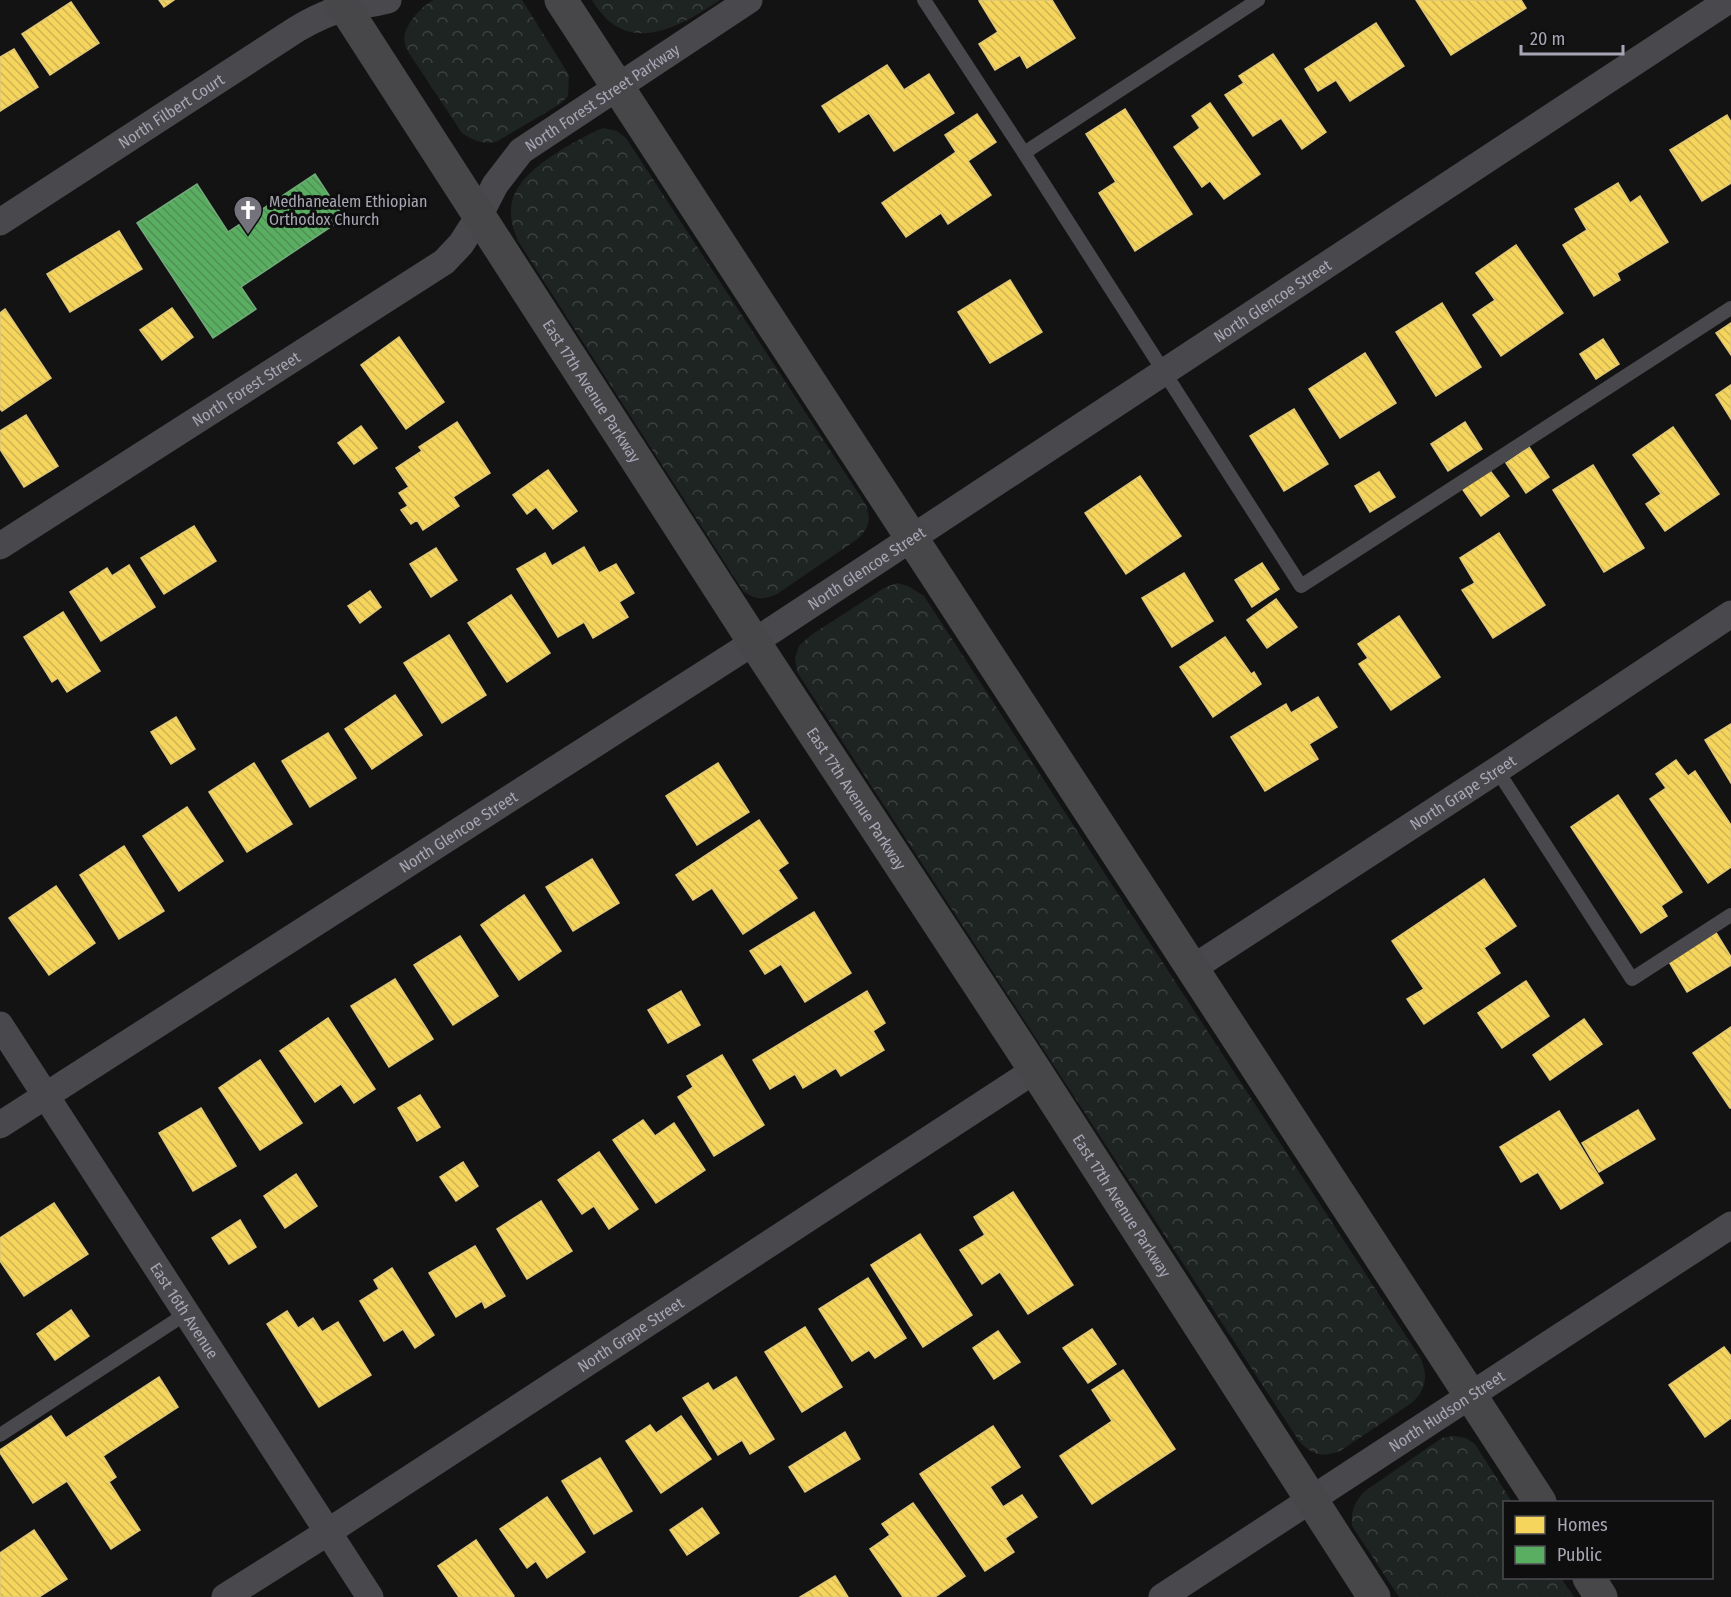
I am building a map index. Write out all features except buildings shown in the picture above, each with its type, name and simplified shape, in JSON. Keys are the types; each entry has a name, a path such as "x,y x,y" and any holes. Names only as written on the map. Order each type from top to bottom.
{"main road":[{"path":"561,0 1539,1501"},
{"name":"East 17th Avenue Parkway","path":"342,4 754,642 1035,1070 1374,1597"},
{"path":"1589,1579 1601,1597"}],"street":[{"name":"North Filbert Court","path":"0,222 316,18 342,4 372,5 388,0"},
{"name":"North Forest Street Parkway","path":"479,216 495,185 521,151 749,0"},
{"name":"North Glencoe Street","path":"0,1125 754,642 910,537 1729,0"},
{"name":"North Forest Street","path":"0,546 444,262 461,244 479,216"},
{"name":"North Grape Street","path":"1193,968 1731,614"},
{"name":"East 16th Avenue","path":"0,1025 370,1597"},
{"name":"North Grape Street","path":"225,1597 1035,1070"},
{"name":"North Hudson Street","path":"1162,1597 1731,1225"}],"lane":[{"path":"924,0 1301,586 1731,308"},
{"path":"1024,153 1258,0"},
{"path":"1497,770 1632,979 1731,915"},
{"path":"0,1435 186,1313"}],"green space":[{"path":"433,0 522,0 569,75 568,96 560,104 496,142 478,141 462,133 405,44 409,25 417,13"},
{"path":"592,0 720,0 670,28 636,33 620,28 606,18"},
{"path":"603,128 617,131 626,138 866,505 868,523 859,538 777,594 759,598 743,591 518,241 512,223 511,210 513,199 524,179 561,150"},
{"path":"897,583 908,586 924,596 1421,1359 1425,1377 1421,1392 1413,1402 1340,1451 1317,1454 1299,1441 797,672 795,658 799,646 811,635 884,588"},
{"path":"1454,1436 1466,1438 1475,1444 1511,1501 1503,1501 1503,1579 1562,1579 1574,1597 1399,1597 1352,1526 1354,1507 1365,1491 1442,1438"}],"place":[{"name":"Medhanealem Ethiopian Orthodox Church","path":"248,236"}]}
